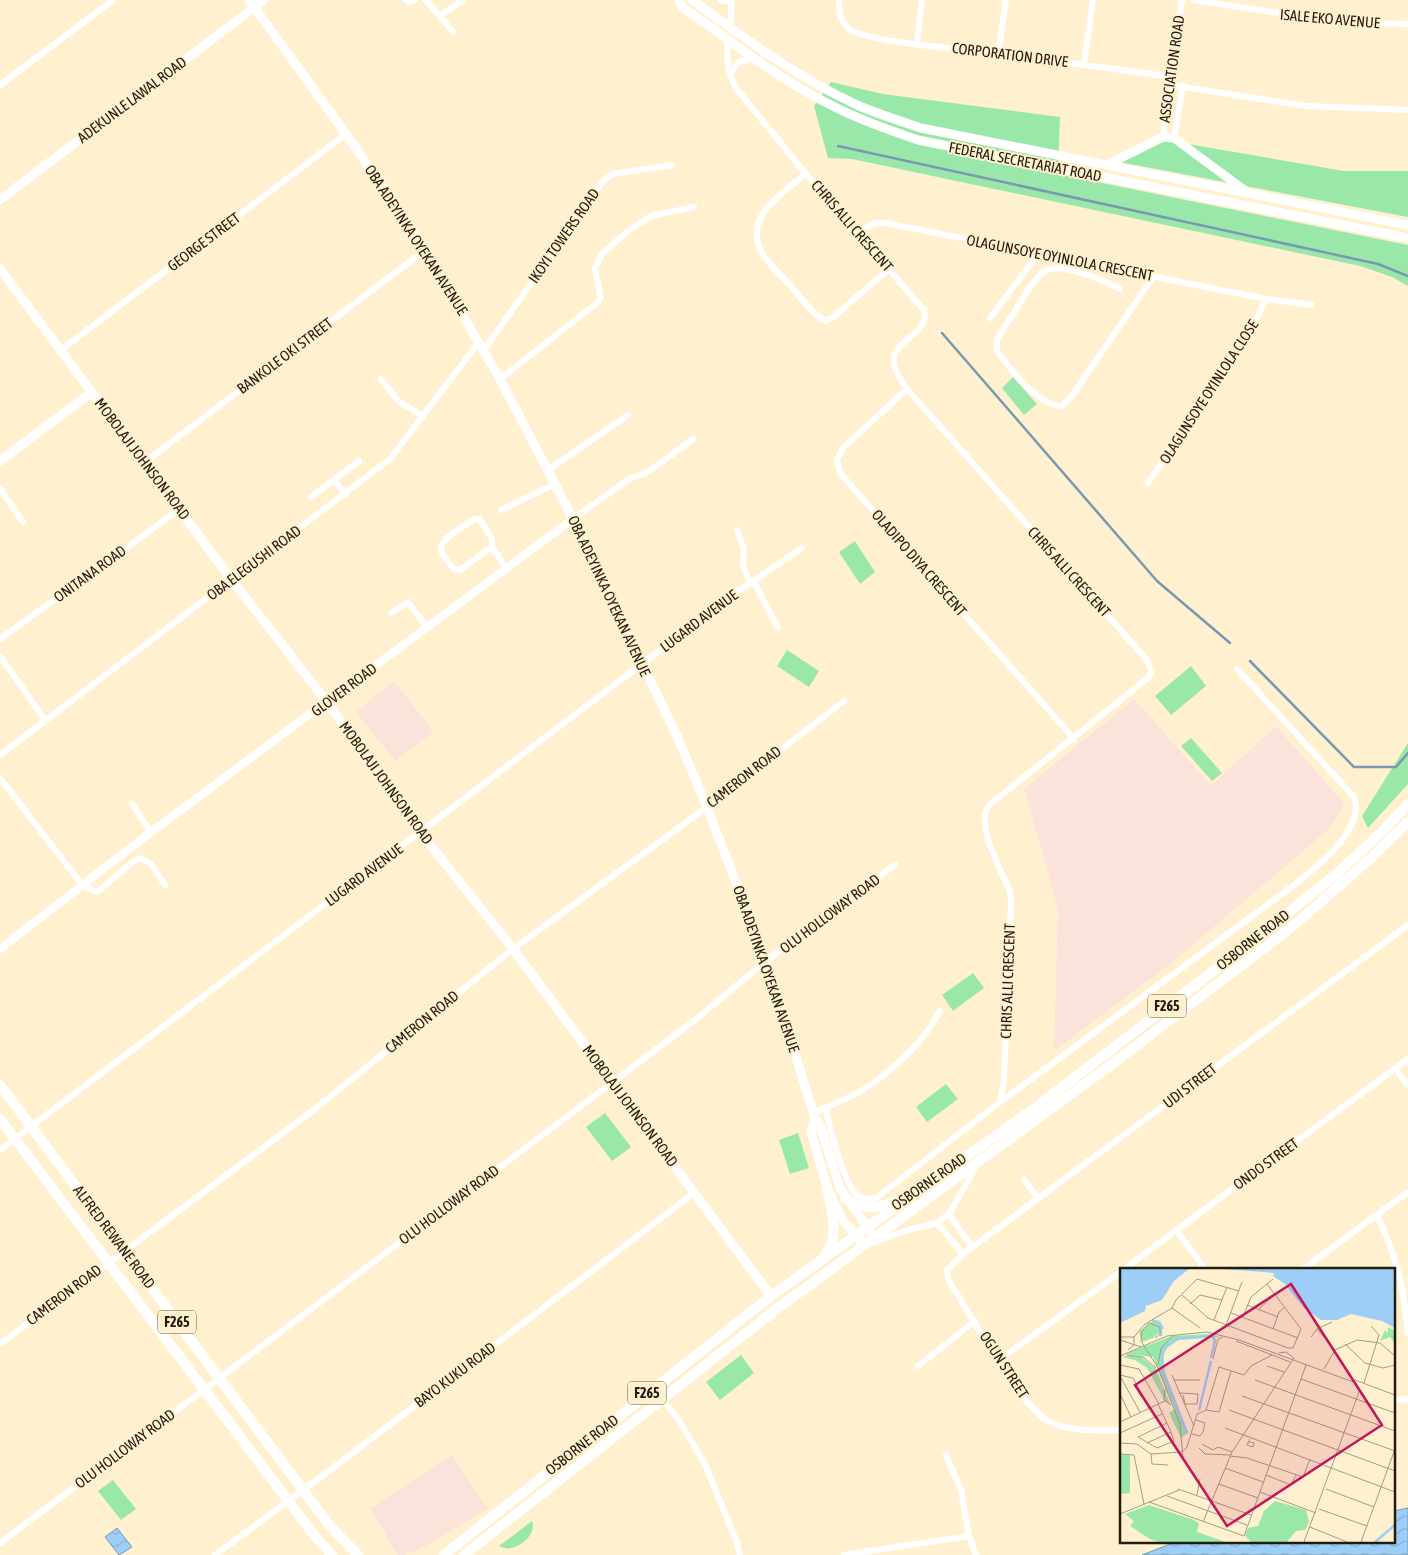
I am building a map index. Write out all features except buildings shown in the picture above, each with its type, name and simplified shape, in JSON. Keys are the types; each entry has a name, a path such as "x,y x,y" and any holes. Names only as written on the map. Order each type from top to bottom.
{"main road":[{"name":"ADEKUNLE LAWAL ROAD","path":"0,200 251,4 264,0"},
{"name":"FEDERAL SECRETARIAT ROAD","path":"679,0 682,7 727,40 824,102 883,128 925,142 1408,238"},
{"name":"FEDERAL SECRETARIAT ROAD","path":"692,0 730,27 831,92 889,118 934,132 1408,225"},
{"name":"OBA ADEYINKA OYEKAN AVENUE","path":"251,4 392,198 500,379 573,519 677,736 707,807 766,961 840,1188 845,1198 875,1238"},
{"path":"1107,165 1163,137 1174,138 1250,194"},
{"name":"MOBOLAJI JOHNSON ROAD","path":"0,269 231,579 327,702 420,832 513,949 771,1296"},
{"path":"0,461 92,392"},
{"name":"OSBORNE ROAD","path":"444,1555 771,1296 913,1193 1040,1105 1261,935 1334,876 1382,832 1408,804"},
{"name":"OSBORNE ROAD","path":"464,1555 778,1308 1114,1062 1293,926 1372,857 1408,822"},
{"name":"ALFRED REWANE ROAD","path":"0,1085 303,1490 340,1538 358,1555"},
{"path":"815,1115 810,1131 827,1187 834,1227 831,1246 822,1258"},
{"name":"ALFRED REWANE ROAD","path":"0,1119 288,1500 332,1555"},
{"path":"827,1187 842,1219 864,1246"},
{"path":"845,1198 856,1206 868,1208 881,1206 913,1193"}],"street":[{"path":"0,85 113,0"},
{"path":"404,0 410,2 416,0"},
{"path":"426,0 453,32"},
{"path":"440,16 463,0"},
{"path":"720,0 732,1 730,27"},
{"name":"CORPORATION DRIVE","path":"839,0 840,18 849,29 858,33 917,44 1084,64 1172,77"},
{"path":"917,44 922,0"},
{"path":"998,54 1006,0"},
{"path":"1084,64 1093,0"},
{"name":"ASSOCIATION ROAD","path":"1163,137 1182,0"},
{"name":"ISALE EKO AVENUE","path":"1194,0 1336,22 1408,24"},
{"name":"CHRIS ALLI CRESCENT","path":"727,40 727,62 735,87 806,174 890,268 924,310 926,317 924,323 898,348 893,356 895,370 907,389 1152,669 1152,673 1148,678 989,805 984,813 984,828 1010,891 1012,902 1004,1080 1000,1102"},
{"path":"730,73 739,62 754,58"},
{"path":"1170,85 1307,106 1408,110"},
{"name":"ASSOCIATION ROAD","path":"1174,138 1174,126 1183,86"},
{"name":"GEORGE STREET","path":"61,350 346,134"},
{"name":"IKOYI TOWERS ROAD","path":"481,346 603,181 613,174 672,165"},
{"path":"806,174 772,202 761,220 757,238 758,243 772,265 825,321 832,318 890,268"},
{"path":"500,379 597,303 601,298 596,269 602,254 628,231 651,216 694,207"},
{"name":"OLAGUNSOYE OYINLOLA CRESCENT","path":"857,232 875,223 886,223 1266,299 1312,305"},
{"name":"BANKOLE OKI STREET","path":"145,462 424,251"},
{"path":"990,318 1038,254"},
{"path":"1120,289 1093,276 1054,269 1047,270 1034,282 997,339 997,350 1032,391 1058,406 1067,403 1153,277"},
{"name":"OLAGUNSOYE OYINLOLA CLOSE","path":"1148,483 1250,332 1266,299"},
{"name":"OBA ELEGUSHI ROAD","path":"0,755 390,459 481,346"},
{"path":"381,379 398,401 423,416"},
{"name":"OLADIPO DIYA CRESCENT","path":"907,389 843,448 837,460 840,473 1074,739"},
{"path":"548,470 628,415"},
{"name":"GLOVER ROAD","path":"0,949 151,832 506,568 629,479 648,472 693,439"},
{"path":"311,498 359,462"},
{"path":"334,480 346,494"},
{"path":"501,510 555,484"},
{"path":"0,489 22,522"},
{"name":"ONITANA ROAD","path":"0,639 180,509"},
{"path":"492,547 460,570 454,569 441,551 444,540 475,519 480,519 489,532 492,547 506,568"},
{"path":"737,530 744,549 743,565 778,628"},
{"name":"LUGARD AVENUE","path":"0,1150 752,582 802,548"},
{"path":"391,613 408,602 427,628"},
{"path":"0,656 45,720"},
{"path":"826,1107 833,1141 852,1189 857,1195 870,1199 879,1196 1000,1102 1293,886 1331,854 1345,835 1355,811 1354,797 1237,669"},
{"name":"CAMERON ROAD","path":"0,1344 123,1250 311,1112 513,949 707,807 844,701"},
{"path":"0,778 83,886 97,892 134,861 141,858 151,864 165,885"},
{"path":"132,804 151,832"},
{"name":"OLU HOLLOWAY ROAD","path":"0,1544 218,1377 613,1082 766,961 896,864"},
{"name":"UDI STREET","path":"972,1247 1408,925"},
{"path":"815,1115 826,1107 862,1090 898,1063 922,1039 940,1011"},
{"name":"ONDO STREET","path":"1126,1268 1408,1059"},
{"path":"1395,1068 1408,1086"},
{"path":"864,1246 908,1230 937,1223 949,1214 978,1162"},
{"path":"1024,1180 1038,1198"},
{"path":"1305,1268 1408,1192"},
{"name":"BAYO KUKU ROAD","path":"215,1555 694,1193"},
{"path":"949,1214 972,1247"},
{"path":"1377,1215 1398,1261 1404,1286 1408,1333"},
{"path":"937,1223 963,1254"},
{"path":"1176,1230 1204,1268"},
{"name":"OGUN STREET","path":"972,1247 947,1270 946,1274 999,1360 1029,1403 1049,1422 1078,1429 1120,1430"},
{"name":"ONDO STREET","path":"999,1360 1120,1272"},
{"path":"918,1366 975,1321"},
{"path":"662,1399 678,1419 704,1462 736,1540 740,1555"},
{"path":"946,1455 962,1490 969,1536 976,1555"},
{"path":"844,1555 969,1536"}],"shaded area":[{"path":"394,681 434,732 395,761 356,712"},
{"path":"1134,699 1211,786 1276,726 1345,804 1328,830 1174,961 1054,1051 1058,909 1024,789"},
{"path":"452,1455 488,1509 422,1548 404,1555 397,1555 371,1508"}],"green space":[{"path":"831,82 883,94 1060,117 1058,174 1408,245 1408,286 1392,277 1360,266 852,159 828,158 814,106"},
{"path":"1159,139 1344,171 1408,171 1408,217 1119,162"},
{"path":"1013,377 1037,404 1024,415 1002,388"},
{"path":"855,541 875,572 860,584 839,552"},
{"path":"787,650 819,671 809,687 777,666"},
{"path":"1191,666 1206,686 1171,715 1155,696"},
{"path":"1191,738 1222,773 1212,781 1181,746"},
{"path":"1408,743 1408,784 1368,828 1362,816"},
{"path":"973,973 984,988 953,1011 942,995"},
{"path":"946,1084 958,1099 927,1122 916,1107"},
{"path":"605,1113 631,1147 612,1161 586,1127"},
{"path":"798,1133 809,1168 790,1174 779,1140"},
{"path":"741,1355 754,1373 720,1400 706,1382"},
{"path":"113,1480 136,1509 121,1520 98,1491"},
{"path":"532,1521 531,1533 523,1543 510,1548 499,1546"}],"water":[{"path":"1408,1508 1408,1555 1142,1555 1175,1542 1396,1542 1396,1511"},
{"path":"117,1528 132,1547 119,1555 105,1537"}],"waterway":[{"path":"838,146 1378,264 1408,276"},
{"path":"942,333 1157,581 1230,643"},
{"path":"1250,661 1354,767 1396,767 1408,753"}]}
